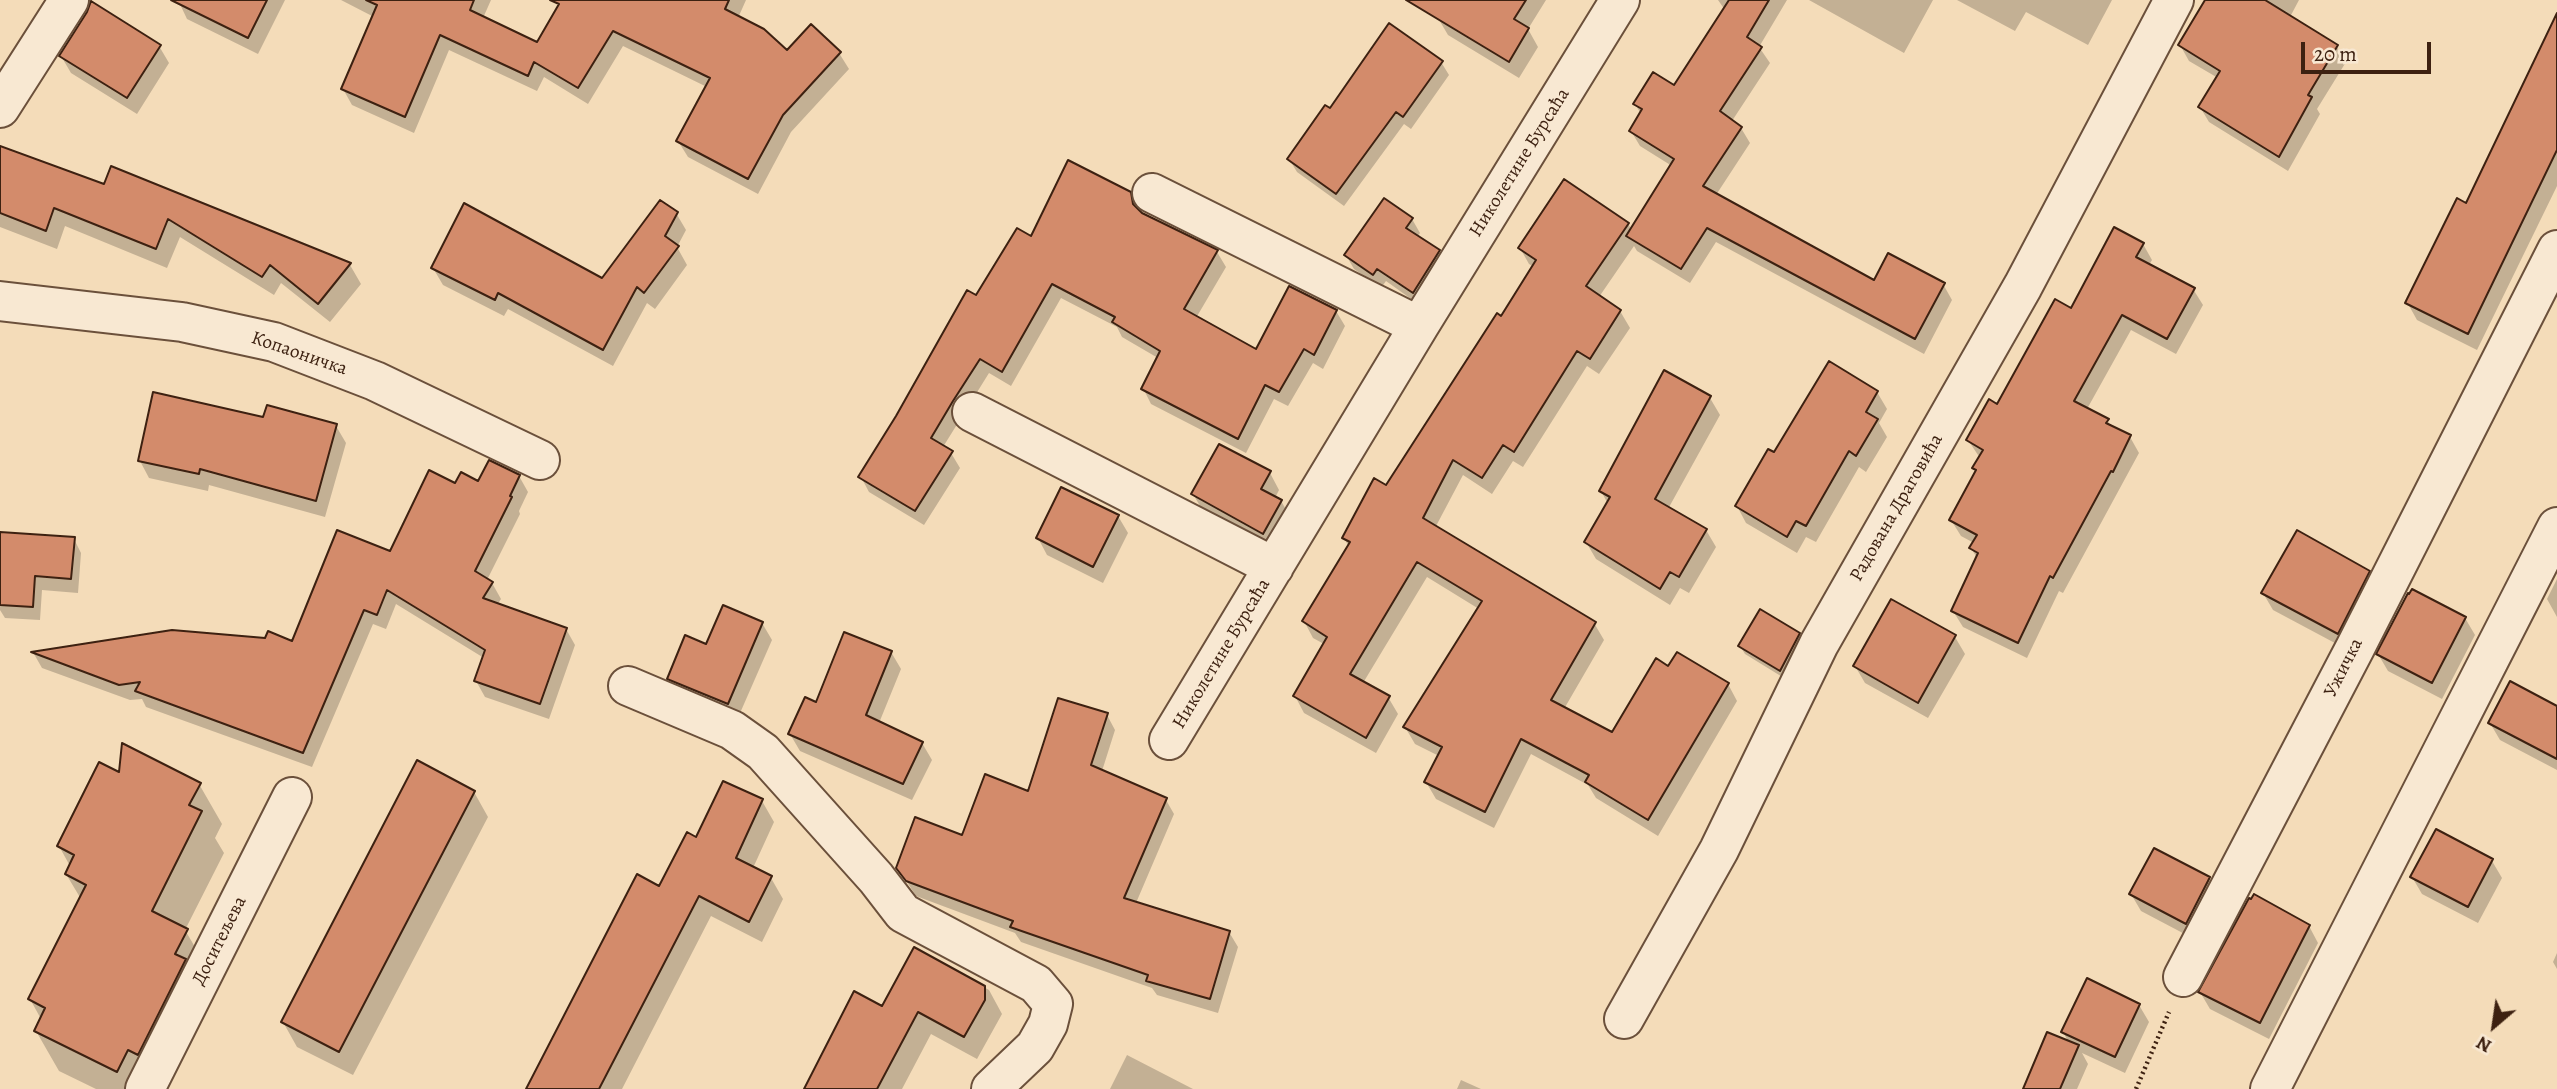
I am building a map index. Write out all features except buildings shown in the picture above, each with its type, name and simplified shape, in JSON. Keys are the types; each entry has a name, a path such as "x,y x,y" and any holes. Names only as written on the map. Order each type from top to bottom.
{"street":[{"path":"0,108 69,0"},
{"name":"Николетине Бурсаћа","path":"1169,740 1620,0"},
{"name":"Радована Драговића","path":"1624,1019 1719,850 1819,645 2023,286 2174,0"},
{"path":"1152,193 1419,326"},
{"name":"Ужичка","path":"2183,977 2355,648 2557,250"},
{"name":"Копаоничка","path":"0,301 182,323 274,342 375,381 540,460"},
{"name":"Николетине Бурсаћа","path":"972,412 1274,567"},
{"path":"2270,1089 2557,527"},
{"path":"628,686 732,730 763,752 876,878 903,913 1036,984 1053,1004 1048,1024 1035,1047 991,1089"},
{"name":"Доситељева","path":"149,1088 292,797"}],"path":[{"path":"2136,1089 2183,977"}]}
